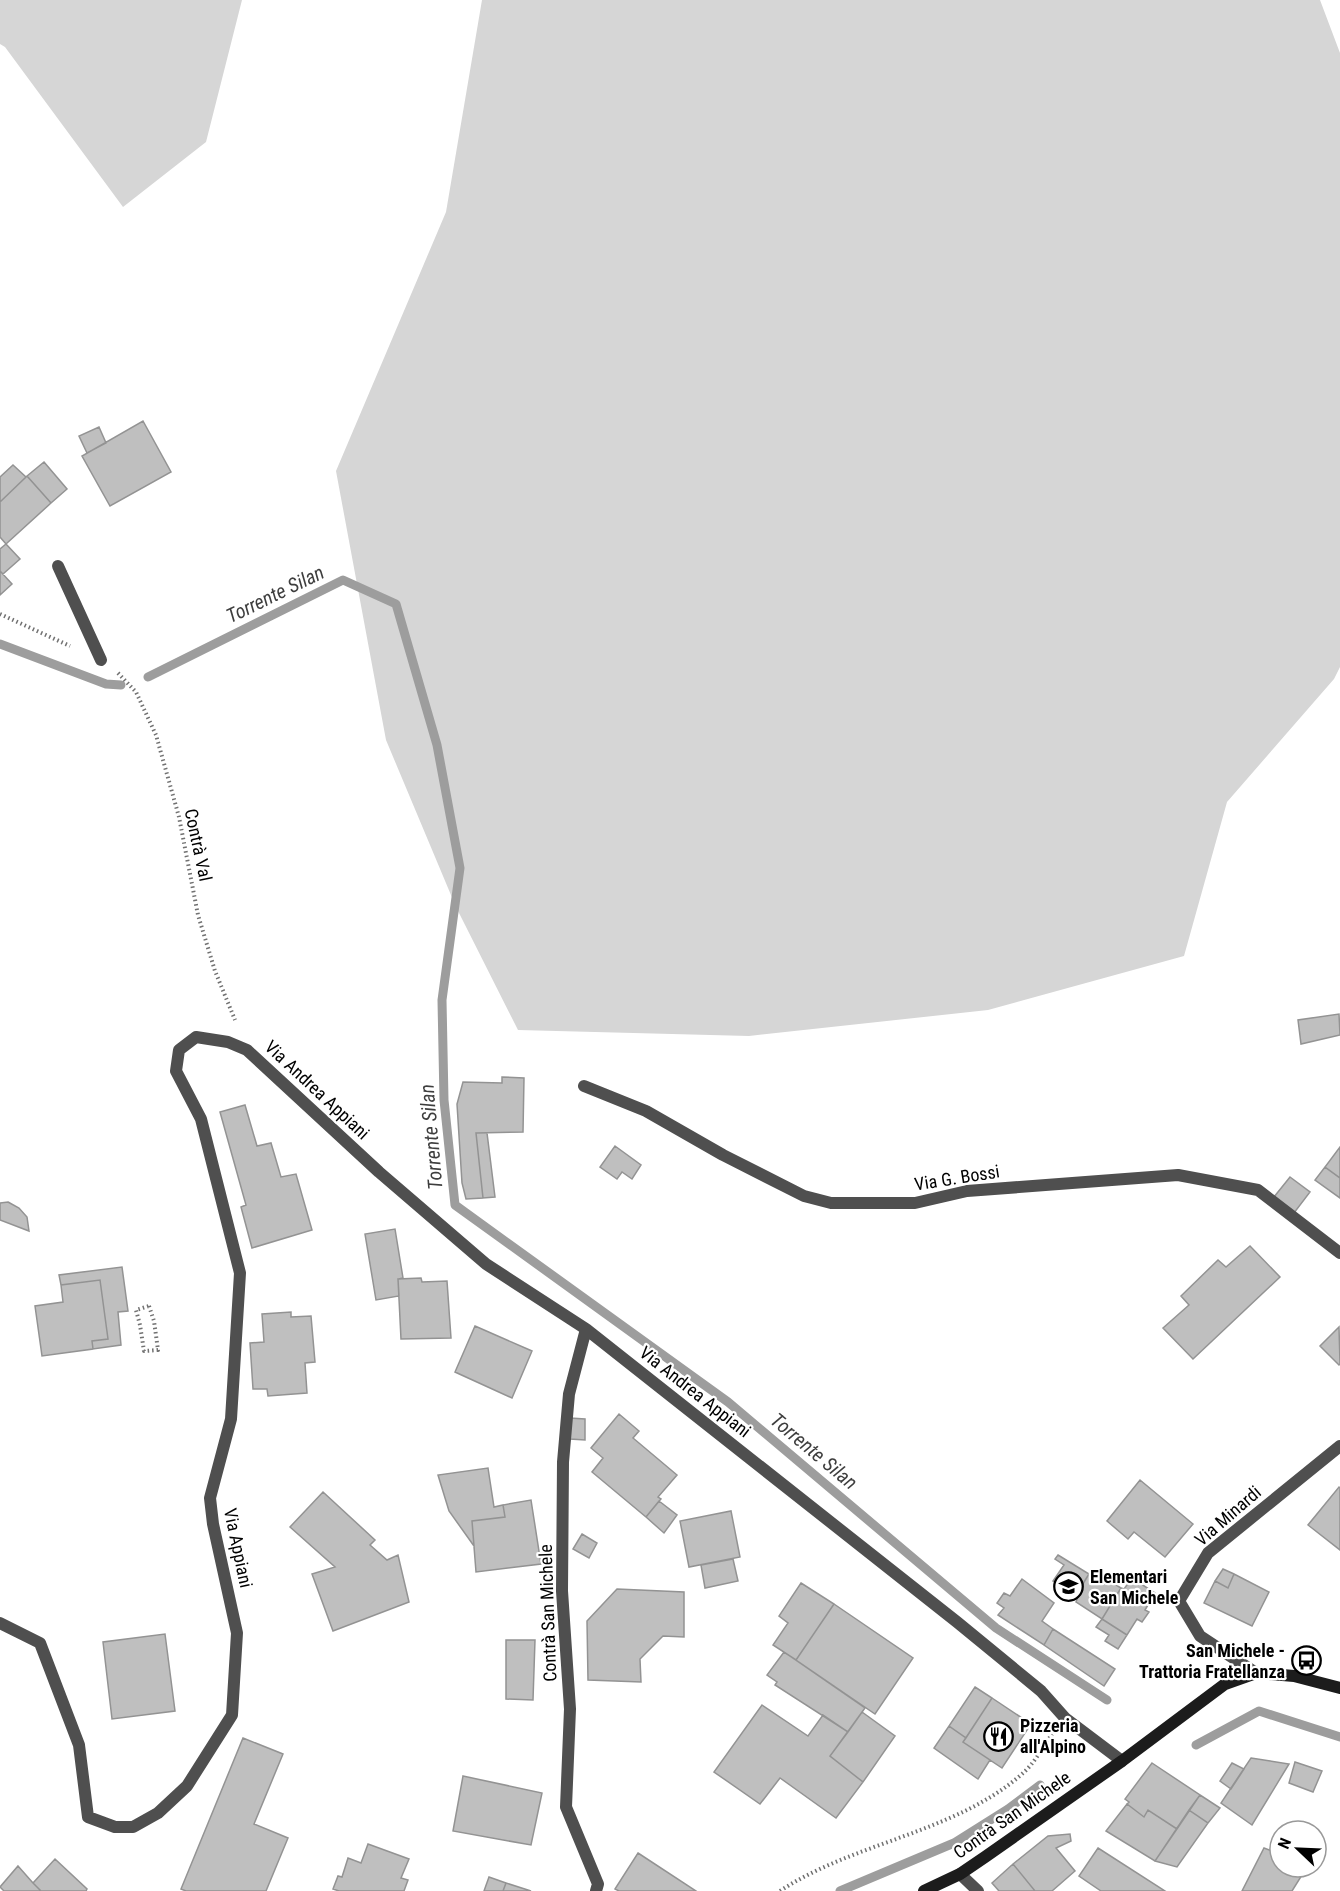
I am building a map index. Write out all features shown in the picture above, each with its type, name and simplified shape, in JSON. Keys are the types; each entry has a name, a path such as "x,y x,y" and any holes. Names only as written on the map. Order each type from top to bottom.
{"main road":[{"name":"Contrà San Michele","path":"924,1891 960,1874 1122,1761 1225,1684 1256,1673 1294,1676 1340,1688"}],"street":[{"path":"58,566 101,660"},
{"name":"Via Appiani","path":"0,1623 40,1643 79,1745 88,1817 115,1827 133,1827 158,1813 187,1786 232,1715 237,1633 213,1524 210,1498 231,1419 240,1274 201,1119 176,1071 179,1050 196,1037 228,1042 247,1050"},
{"name":"Via Andrea Appiani","path":"247,1050 379,1172 486,1264 586,1329 957,1622 1041,1691 1065,1718 1122,1761"},
{"name":"Via G. Bossi","path":"584,1086 646,1111 723,1155 804,1196 831,1203 915,1203 967,1191 1178,1175 1258,1190 1340,1253"},
{"name":"Contrà San Michele","path":"586,1329 569,1394 563,1462 562,1592 570,1709 566,1807 598,1884 596,1891"},
{"name":"Via Minardi","path":"1256,1673 1200,1636 1179,1601 1208,1553 1340,1446"},
{"path":"960,1874 978,1891"}],"path":[{"name":"Contrà Val","path":"0,614 101,660 116,670 136,692 156,735 179,817 198,915 215,971 247,1050"},
{"path":"149,1306 158,1350 144,1351 136,1310 149,1306"},
{"path":"780,1891 835,1862 956,1816 1023,1774 1058,1727"}],"shaded area":[{"path":"0,0 242,0 206,142 123,207 5,47 0,44"},
{"path":"482,0 1320,0 1340,53 1340,667 1334,679 1227,802 1184,956 988,1010 749,1036 518,1030 456,907 386,740 336,471 446,212"}],"building":[{"path":"143,421 171,472 110,506 82,456"},
{"path":"99,427 106,443 87,453 79,436"},
{"path":"44,462 67,489 51,503 27,476"},
{"path":"13,465 26,477 0,502 0,477"},
{"path":"27,476 51,503 6,544 0,537 0,502"},
{"path":"6,544 20,559 3,574 0,571 0,549"},
{"path":"0,571 12,584 0,595"},
{"path":"1339,1014 1340,1035 1301,1044 1298,1020"},
{"path":"502,1077 524,1078 523,1132 476,1133 483,1198 466,1199 462,1183 457,1104 463,1082 502,1083"},
{"path":"245,1105 257,1146 271,1143 281,1177 296,1174 312,1230 252,1248 241,1207 246,1205 220,1112"},
{"path":"476,1133 487,1133 495,1197 483,1198"},
{"path":"615,1146 641,1165 632,1179 622,1172 617,1179 600,1167"},
{"path":"1340,1147 1340,1178 1325,1167"},
{"path":"1325,1167 1340,1178 1340,1198 1315,1180"},
{"path":"1290,1177 1310,1192 1294,1213 1274,1197"},
{"path":"8,1202 19,1208 27,1217 29,1231 0,1220 0,1203"},
{"path":"395,1229 403,1278 398,1279 399,1296 376,1300 365,1234"},
{"path":"1250,1246 1280,1277 1193,1359 1163,1328 1189,1305 1181,1296 1218,1260 1226,1267"},
{"path":"122,1267 128,1311 118,1312 121,1345 93,1349 92,1341 108,1339 100,1280 61,1285 59,1275"},
{"path":"421,1278 422,1282 447,1281 451,1338 401,1339 398,1279"},
{"path":"100,1280 108,1339 92,1341 93,1349 42,1356 35,1306 63,1302 61,1285"},
{"path":"291,1312 291,1317 311,1316 315,1362 305,1363 307,1393 268,1396 267,1389 253,1389 250,1343 264,1342 262,1314"},
{"path":"475,1326 532,1351 512,1398 455,1372"},
{"path":"1339,1327 1340,1364 1339,1365 1320,1346"},
{"path":"619,1414 639,1431 633,1438 677,1475 658,1497 661,1499 646,1517 592,1472 603,1458 591,1448"},
{"path":"570,1418 585,1419 585,1440 570,1439"},
{"path":"488,1468 494,1507 503,1505 505,1517 472,1521 474,1546 449,1511 438,1475"},
{"path":"1140,1480 1193,1524 1165,1557 1134,1532 1128,1539 1107,1521"},
{"path":"1340,1488 1340,1550 1308,1525"},
{"path":"323,1492 375,1540 370,1545 387,1560 398,1555 409,1602 333,1631 312,1574 335,1567 290,1527"},
{"path":"531,1500 541,1564 476,1572 472,1521 505,1517 503,1505"},
{"path":"659,1501 677,1515 664,1533 646,1517"},
{"path":"731,1511 740,1557 689,1567 680,1521"},
{"path":"582,1534 597,1543 589,1558 573,1549"},
{"path":"1058,1555 1089,1574 1076,1595 1053,1581 1064,1565 1055,1559"},
{"path":"733,1559 738,1581 705,1588 701,1565"},
{"path":"1223,1569 1234,1574 1228,1588 1215,1581"},
{"path":"1094,1571 1121,1588 1102,1619 1076,1602 1078,1597 1076,1595 1089,1574 1091,1576"},
{"path":"1234,1574 1269,1592 1252,1626 1204,1603 1215,1581 1228,1588"},
{"path":"1132,1578 1155,1593 1145,1610 1149,1612 1142,1622 1137,1619 1127,1635 1102,1619 1121,1588 1124,1589"},
{"path":"1022,1579 1054,1603 1042,1621 1053,1629 1044,1645 998,1615 1004,1608 997,1603 1004,1593 1010,1596"},
{"path":"801,1583 834,1604 796,1660 773,1645 788,1623 779,1616"},
{"path":"617,1589 684,1592 684,1637 663,1636 640,1659 641,1682 588,1680 587,1621"},
{"path":"834,1604 913,1658 875,1714 796,1660"},
{"path":"1102,1619 1127,1635 1118,1649 1105,1641 1109,1635 1096,1627"},
{"path":"1053,1629 1115,1669 1104,1686 1044,1645"},
{"path":"165,1634 175,1711 112,1719 103,1642"},
{"path":"506,1640 535,1640 533,1700 506,1699"},
{"path":"784,1652 865,1708 848,1732 775,1685 777,1682 767,1675"},
{"path":"975,1687 992,1698 966,1738 949,1726"},
{"path":"992,1698 1031,1724 1002,1768 963,1742"},
{"path":"762,1705 808,1736 823,1715 848,1732 830,1756 863,1782 836,1818 780,1778 760,1804 714,1772"},
{"path":"862,1712 895,1736 863,1782 830,1756"},
{"path":"949,1726 966,1738 963,1742 990,1760 978,1779 934,1748"},
{"path":"243,1738 283,1754 254,1824 288,1838 266,1891 186,1891 181,1889"},
{"path":"1251,1758 1289,1764 1252,1825 1221,1803"},
{"path":"1295,1762 1322,1771 1313,1792 1289,1783"},
{"path":"1152,1763 1200,1795 1177,1829 1148,1810 1144,1817 1127,1804 1129,1802 1125,1799"},
{"path":"1232,1763 1244,1769 1231,1789 1220,1781"},
{"path":"463,1776 542,1793 531,1845 453,1831"},
{"path":"1200,1795 1220,1808 1208,1823 1189,1810"},
{"path":"1127,1804 1144,1817 1148,1810 1177,1829 1155,1861 1106,1831"},
{"path":"1189,1810 1208,1823 1177,1867 1155,1861"},
{"path":"1070,1834 1071,1841 1056,1848 1075,1871 1052,1891 1035,1891 1013,1864 1048,1836"},
{"path":"368,1844 409,1859 401,1878 408,1880 404,1891 339,1891 333,1889 338,1876 342,1877 348,1858 361,1863"},
{"path":"1098,1848 1165,1891 1101,1891 1079,1876"},
{"path":"1264,1848 1268,1850 1268,1879 1300,1879 1292,1891 1242,1891"},
{"path":"638,1853 696,1891 619,1891 615,1889"},
{"path":"55,1859 87,1889 86,1891 41,1891 33,1883"},
{"path":"1013,1864 1035,1891 999,1891 992,1883"},
{"path":"18,1866 41,1891 4,1891 0,1887"},
{"path":"489,1877 506,1883 503,1891 484,1891"},
{"path":"506,1883 531,1891 503,1891"}],"waterway":[{"name":"Torrente Silan","path":"148,677 343,580 396,604 437,745 460,868 442,1000 444,1100 455,1205 728,1402 996,1628 1107,1700"},
{"name":"Torrente Silan","path":"0,644 106,684 121,685"},
{"name":"Torrente Silan","path":"1196,1745 1259,1711 1340,1737"},
{"path":"840,1891 954,1843 1008,1809 1040,1785"}],"place":[{"name":"Elementari San Michele","path":"1069,1587"},
{"name":"San Michele - Trattoria Fratellanza","path":"1306,1661"},
{"name":"Pizzeria all'Alpino","path":"999,1736"}]}
